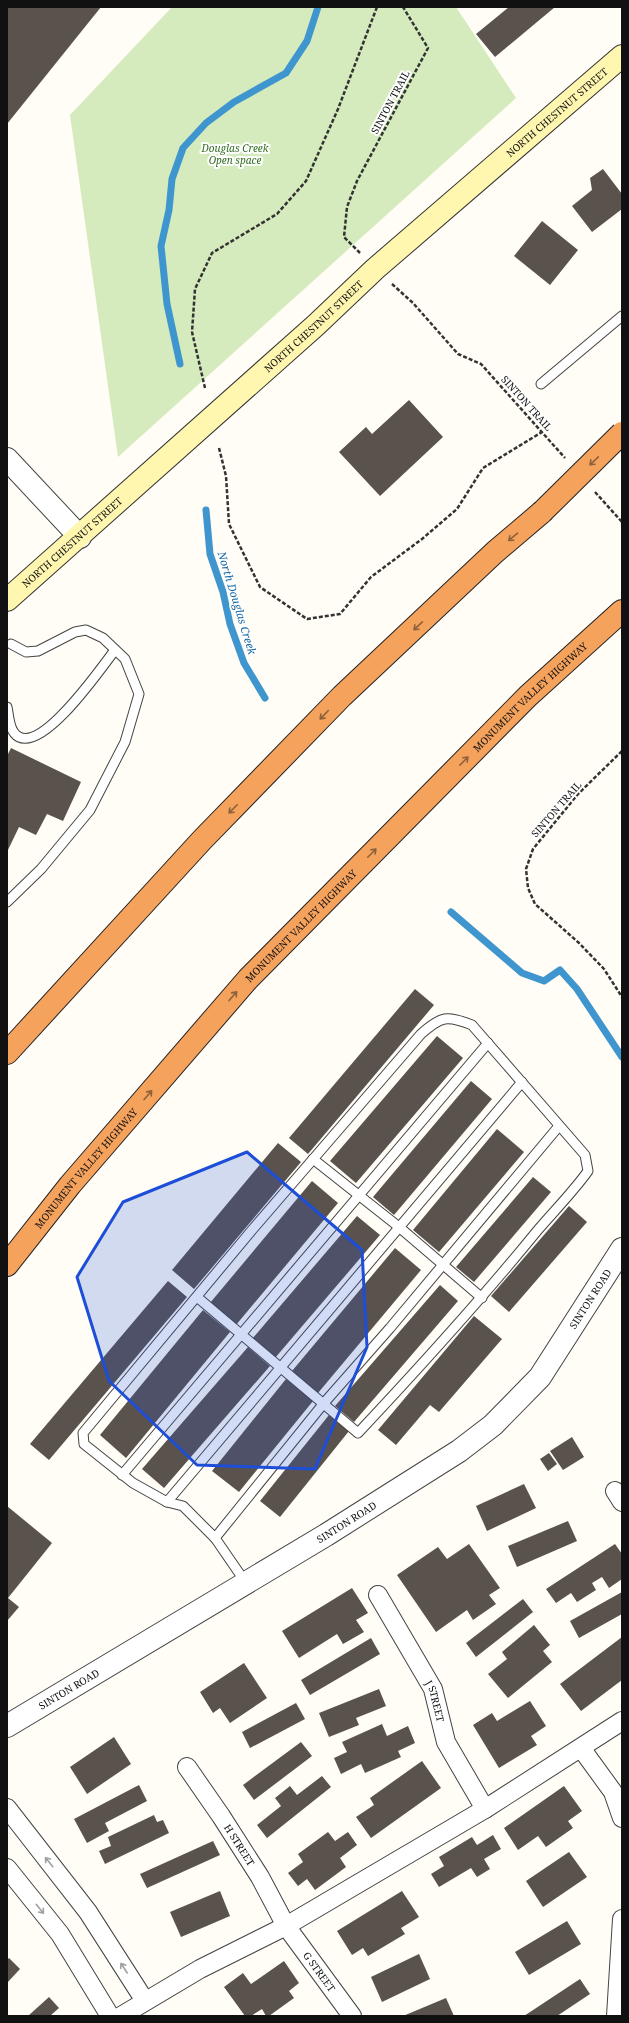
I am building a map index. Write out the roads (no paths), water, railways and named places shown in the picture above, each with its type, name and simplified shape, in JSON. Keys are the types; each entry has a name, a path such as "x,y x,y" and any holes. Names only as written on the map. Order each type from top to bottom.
{"highway":[{"path":"7,1053 202,840 342,696 495,552 542,512 622,433"},
{"name":"MONUMENT VALLEY HIGHWAY","path":"7,1265 70,1185 248,979 528,696 622,611"}],"main road":[{"name":"NORTH CHESTNUT STREET","path":"7,600 80,537 316,325 375,269 622,56"}],"street":[{"path":"7,459 80,537"},
{"name":"SINTON ROAD","path":"7,1726 246,1583 459,1451 493,1425 540,1376 622,1249"},
{"name":"J STREET","path":"378,1595 433,1689 446,1742 485,1809"},
{"path":"121,2016 200,1969 286,1926 485,1809 622,1722"},
{"path":"581,1748 613,1792 622,1818"},
{"name":"H STREET","path":"187,1767 221,1816 260,1877 286,1926"},
{"path":"7,1808 88,1912 145,2001"},
{"path":"7,1868 60,1934 110,2016"},
{"path":"616,2016 622,1919"},
{"name":"G STREET","path":"286,1926 352,2016"}],"lane":[{"path":"541,384 622,316"},
{"path":"7,902 41,869 90,810 126,742 139,694 124,659 103,638 86,630 75,632 38,651 26,652 8,644"},
{"path":"7,707 11,728 18,737 26,738 40,733 69,710 115,650"},
{"path":"197,1297 358,1433 482,1298 588,1171 585,1155 472,1025 460,1020 444,1018 432,1024 421,1034 313,1159 197,1297 83,1433 84,1444 132,1483 167,1502 183,1506 215,1538 246,1583"},
{"path":"122,1475 360,1196 488,1043"},
{"path":"167,1502 271,1378 282,1368 522,1082"},
{"path":"215,1538 324,1403 559,1126"},
{"path":"313,1159 399,1227 482,1298"}],"waterway":[{"name":"North Douglas Creek","path":"180,364 167,304 161,246 169,210 172,179 183,148 206,123 234,102 286,73 307,41 318,7"},
{"name":"North Douglas Creek","path":"206,510 210,554 223,592 230,624 244,663 265,698"},
{"name":"North Douglas Creek","path":"451,912 522,973 544,981 560,970 577,989 622,1057"}],"park label":[{"name":"Douglas Creek Open space","path":"235,154"}]}
